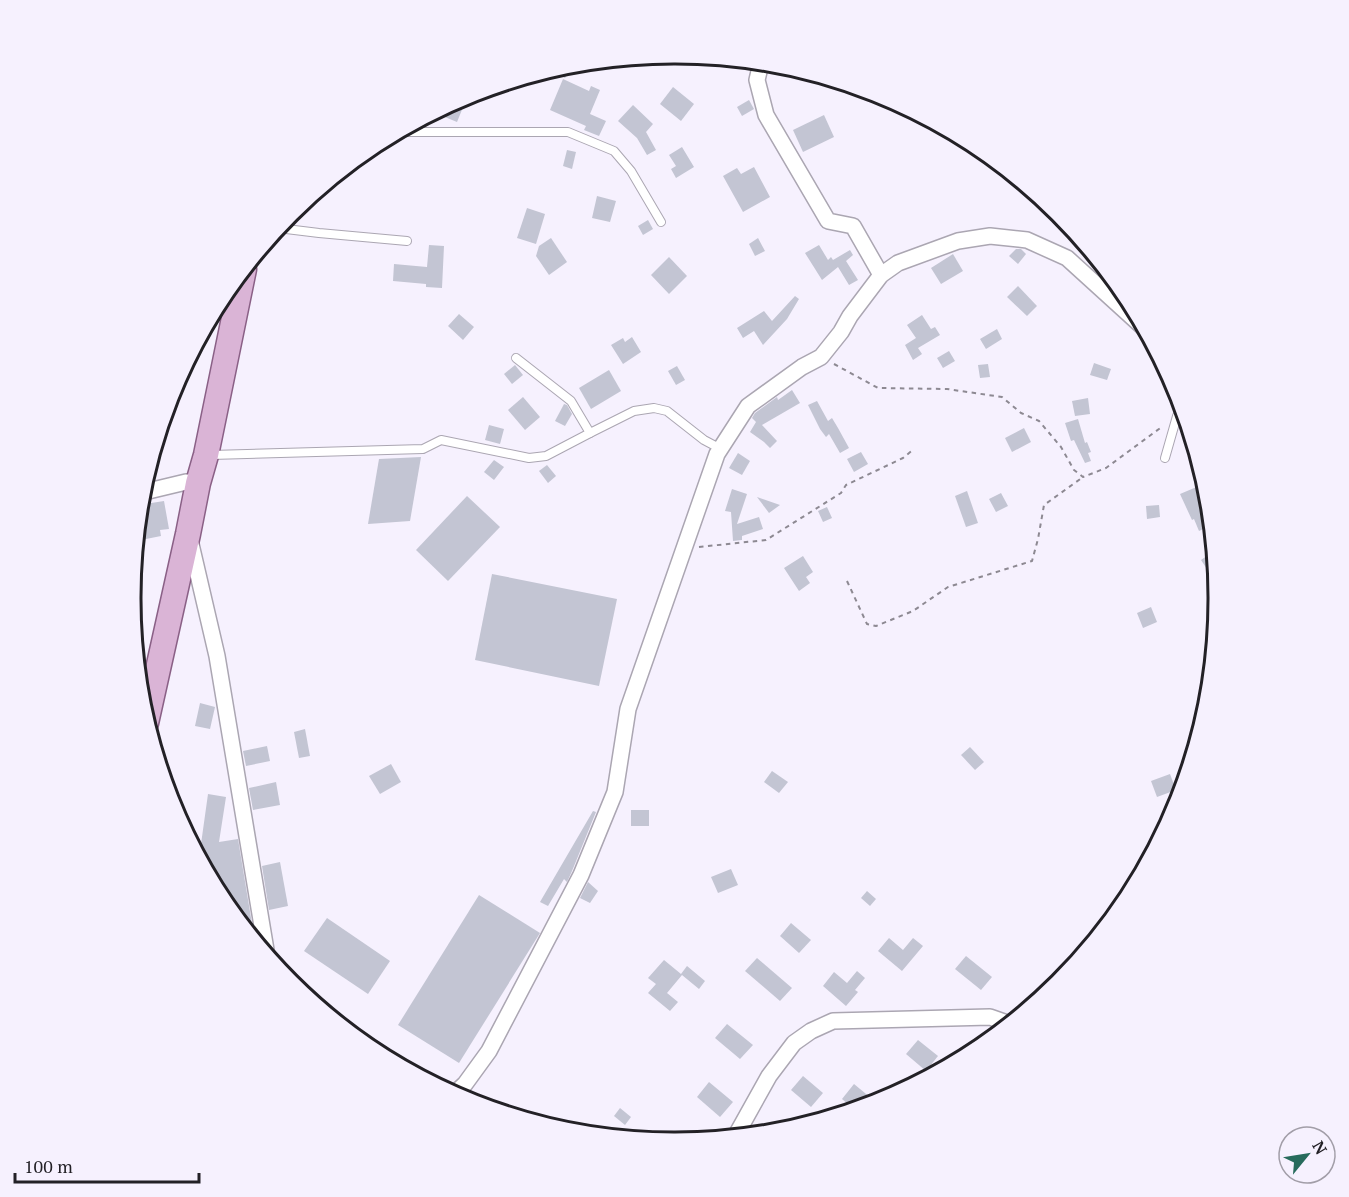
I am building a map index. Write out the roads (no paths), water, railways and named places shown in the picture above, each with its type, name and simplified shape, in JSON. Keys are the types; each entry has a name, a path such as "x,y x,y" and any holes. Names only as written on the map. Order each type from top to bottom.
{"main road":[{"path":"151,702 198,483 206,456 240,288"}],"street":[{"path":"759,72 757,80 766,115 828,221 853,225 881,275"},
{"path":"461,1088 489,1051 581,875 615,792 627,710 717,454 748,406 802,367 820,357 841,332 850,316 881,275 898,263 958,241 990,236 1027,240 1067,258 1123,309"},
{"path":"152,490 186,482 198,483"},
{"path":"188,534 217,656 264,940"},
{"path":"740,1128 769,1076 794,1043 811,1031 833,1021 990,1017 1001,1021"}],"lane":[{"path":"415,132 567,132 614,151 631,171 661,222"},
{"path":"289,229 407,241"},
{"path":"516,358 571,401 590,433"},
{"path":"206,456 423,449 441,440 529,458 546,456 634,411 654,408 667,411 704,440 721,449"},
{"path":"1165,458 1177,418"}]}
